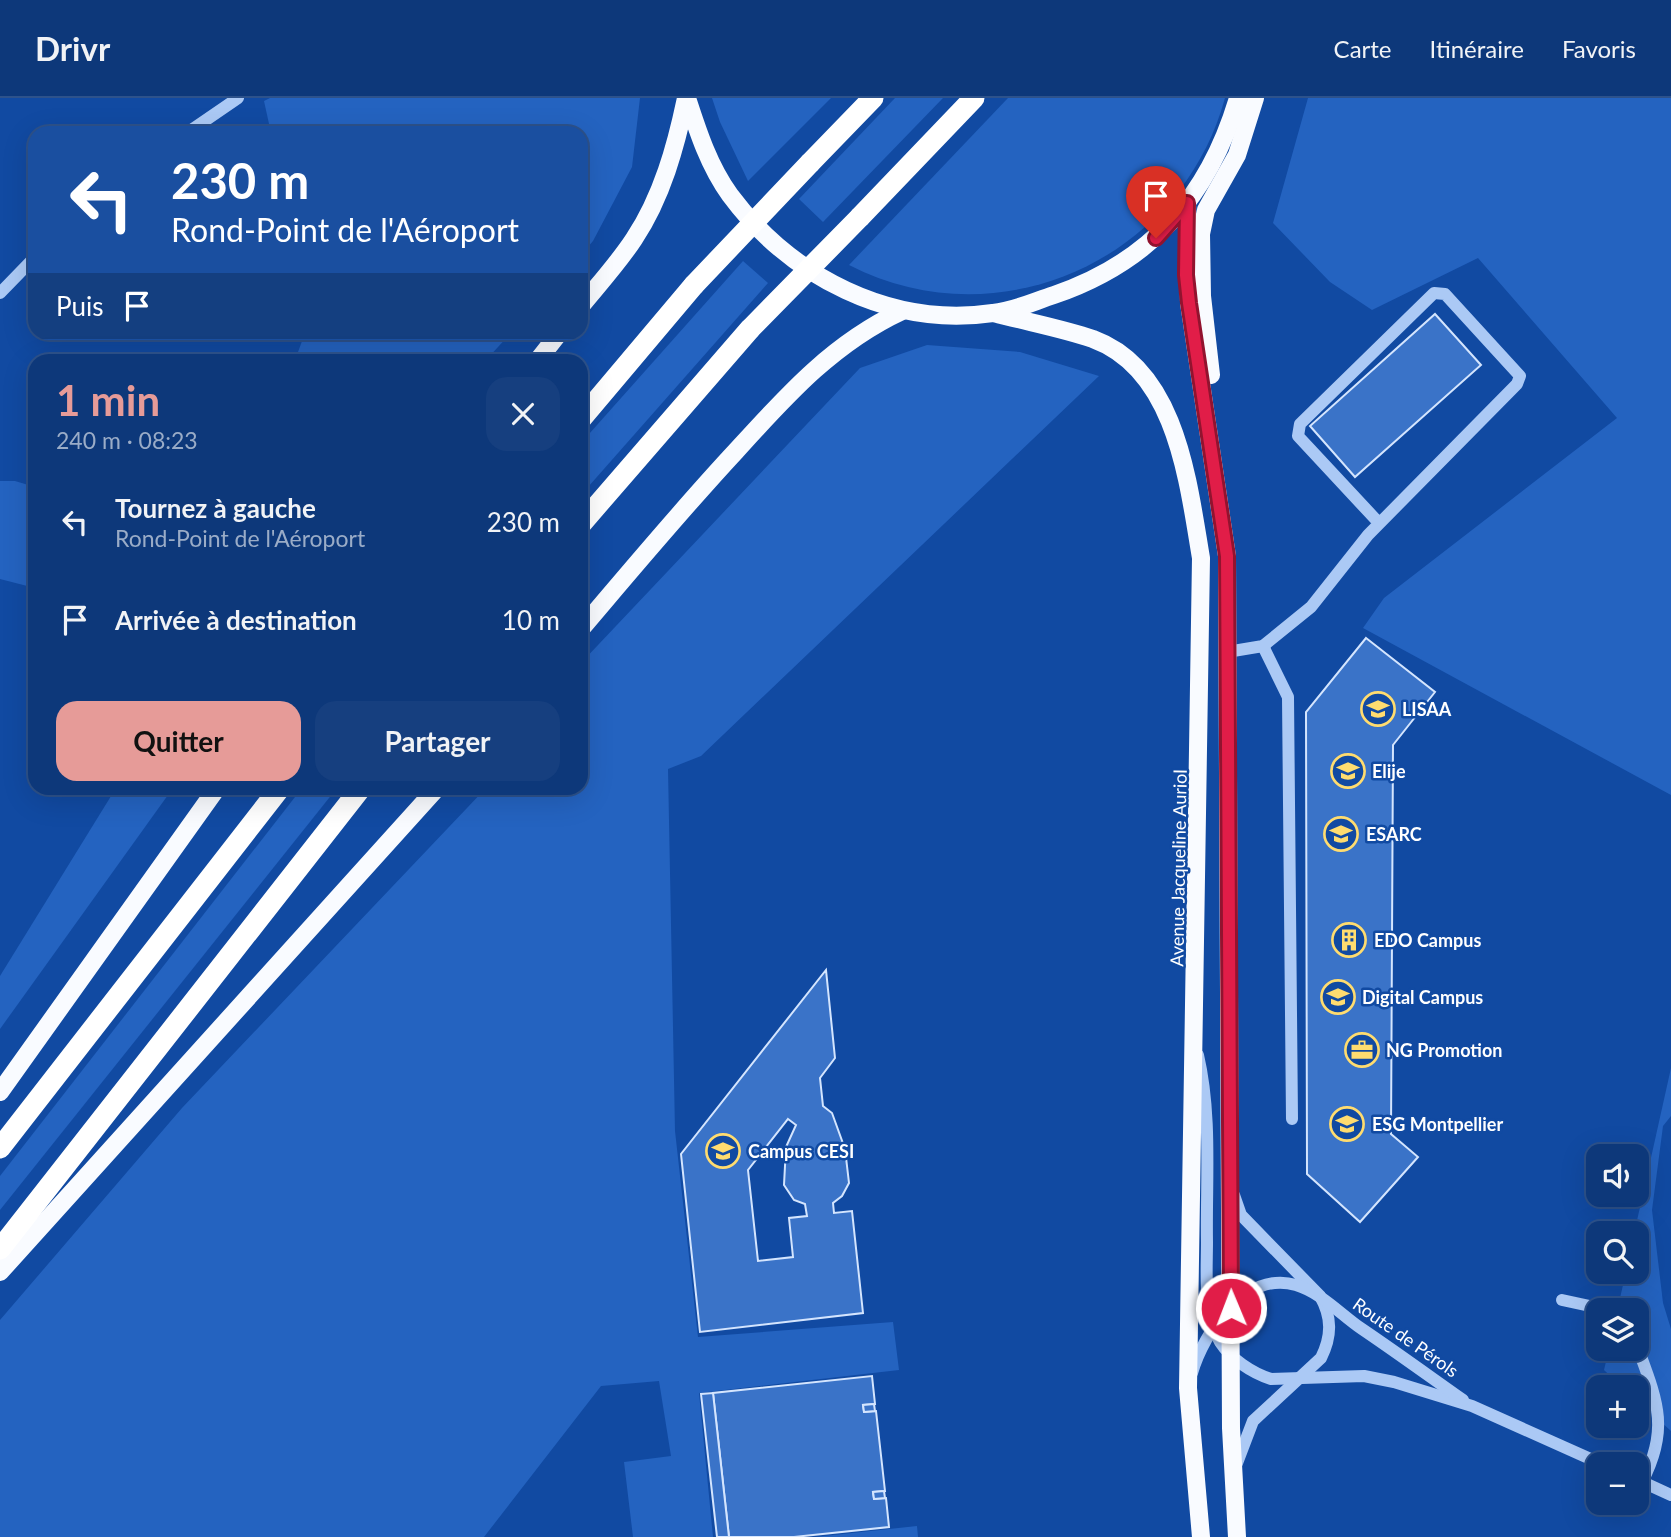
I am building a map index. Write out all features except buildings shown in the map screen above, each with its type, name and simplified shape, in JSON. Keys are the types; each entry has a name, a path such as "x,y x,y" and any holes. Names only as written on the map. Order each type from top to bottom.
{"highway":[{"path":"588,411 694,285 873,98"},
{"path":"588,516 750,329 974,98"},
{"path":"0,1148 275,795"},
{"path":"0,1249 357,795"}],"main road":[{"path":"588,297 635,238 656,199 678,139 687,98"},
{"path":"687,98 703,147 730,194 767,237 806,270 853,294 902,311 949,315 994,313 1085,284 1122,265 1156,238 1187,203 1210,171 1228,130 1238,98"},
{"path":"1218,487 1214,409 1202,296 1201,234 1206,210 1237,155 1255,98"},
{"path":"1187,203 1188,294 1227,556 1229,1171 1237,1537"},
{"path":"588,621 701,489 806,374 866,327 902,311"},
{"name":"Avenue Jacqueline Auriol","path":"994,313 1094,340 1121,355 1145,375 1164,409 1187,477 1202,569 1196,1048 1188,1388 1201,1537"},
{"path":"543,354 554,340"},
{"path":"0,1092 212,795"},
{"path":"0,1272 431,795"}],"street":[{"path":"197,126 238,98"},
{"path":"0,293 28,264"},
{"path":"1227,652 1263,646 1311,607 1379,523 1517,384 1521,376 1445,294 1434,293 1300,424 1298,436 1379,523"},
{"path":"1263,646 1288,697 1292,1119"},
{"path":"1196,1048 1203,1077 1206,1283 1214,1328 1231,1356 1260,1376 1295,1379"},
{"path":"1229,1171 1241,1215 1320,1296 1329,1318 1328,1345 1313,1368 1295,1379 1253,1421 1244,1438 1235,1474"},
{"path":"1188,1388 1205,1341 1231,1308 1251,1291 1266,1284 1294,1284 1320,1296"},
{"name":"Route de Pérols","path":"1320,1296 1356,1325 1472,1406"},
{"path":"1562,1300 1586,1305"},
{"path":"1642,1361 1659,1416 1658,1444 1649,1462"},
{"name":"Route de Pérols","path":"1295,1379 1364,1376 1394,1382 1472,1406 1586,1457"},
{"path":"1649,1485 1671,1495"}],"shaded area":[{"path":"270,98 640,98 632,167 588,247 588,126 269,126 264,101"},
{"path":"712,98 831,98 748,181 720,122"},
{"path":"895,98 943,98 823,222 799,199"},
{"path":"1008,98 1225,98 1202,155 1169,203 1126,242 1076,271 1022,289 964,294 906,287 849,265"},
{"path":"1308,98 1671,98 1671,795 1363,628 1384,598 1617,418 1478,258 1372,310 1330,282 1273,223"},
{"path":"743,261 768,283 588,487 588,435"},
{"path":"302,340 505,340 492,354 296,354"},
{"path":"927,345 1020,352 1099,376 701,756 668,769 675,1131 698,1337 893,1322 899,1370 699,1393 713,1537 633,1537 624,1462 671,1456 659,1381 601,1386 484,1537 0,1537 0,1320 182,1108 479,795 588,795 588,656 860,368"},
{"path":"0,481 15,481 28,485 28,586 0,579"},
{"path":"112,795 168,795 0,1029 0,976"},
{"path":"297,795 331,795 0,1210 0,1176"},
{"path":"1671,1068 1671,1116 1663,1126 1652,1210 1663,1303 1671,1329 1671,1431 1649,1411 1649,1375 1609,1375 1604,1370 1606,1361 1649,1361 1649,1298 1620,1298 1623,1284 1649,1284 1649,1221 1637,1221 1640,1207 1649,1207 1649,1167"},
{"path":"917,1526 918,1537 815,1537"}],"place":[{"name":"LISAA","path":"1378,709"},
{"name":"Elije","path":"1348,771"},
{"name":"ESARC","path":"1341,834"},
{"name":"EDO Campus","path":"1349,940"},
{"name":"Digital Campus","path":"1338,997"},
{"name":"NG Promotion","path":"1362,1050"},
{"name":"ESG Montpellier","path":"1347,1124"},
{"name":"Campus CESI","path":"723,1151"}],"route":[{"path":"1156,238 1187,203 1186,275 1189,303 1227,556 1231,1308"}]}
